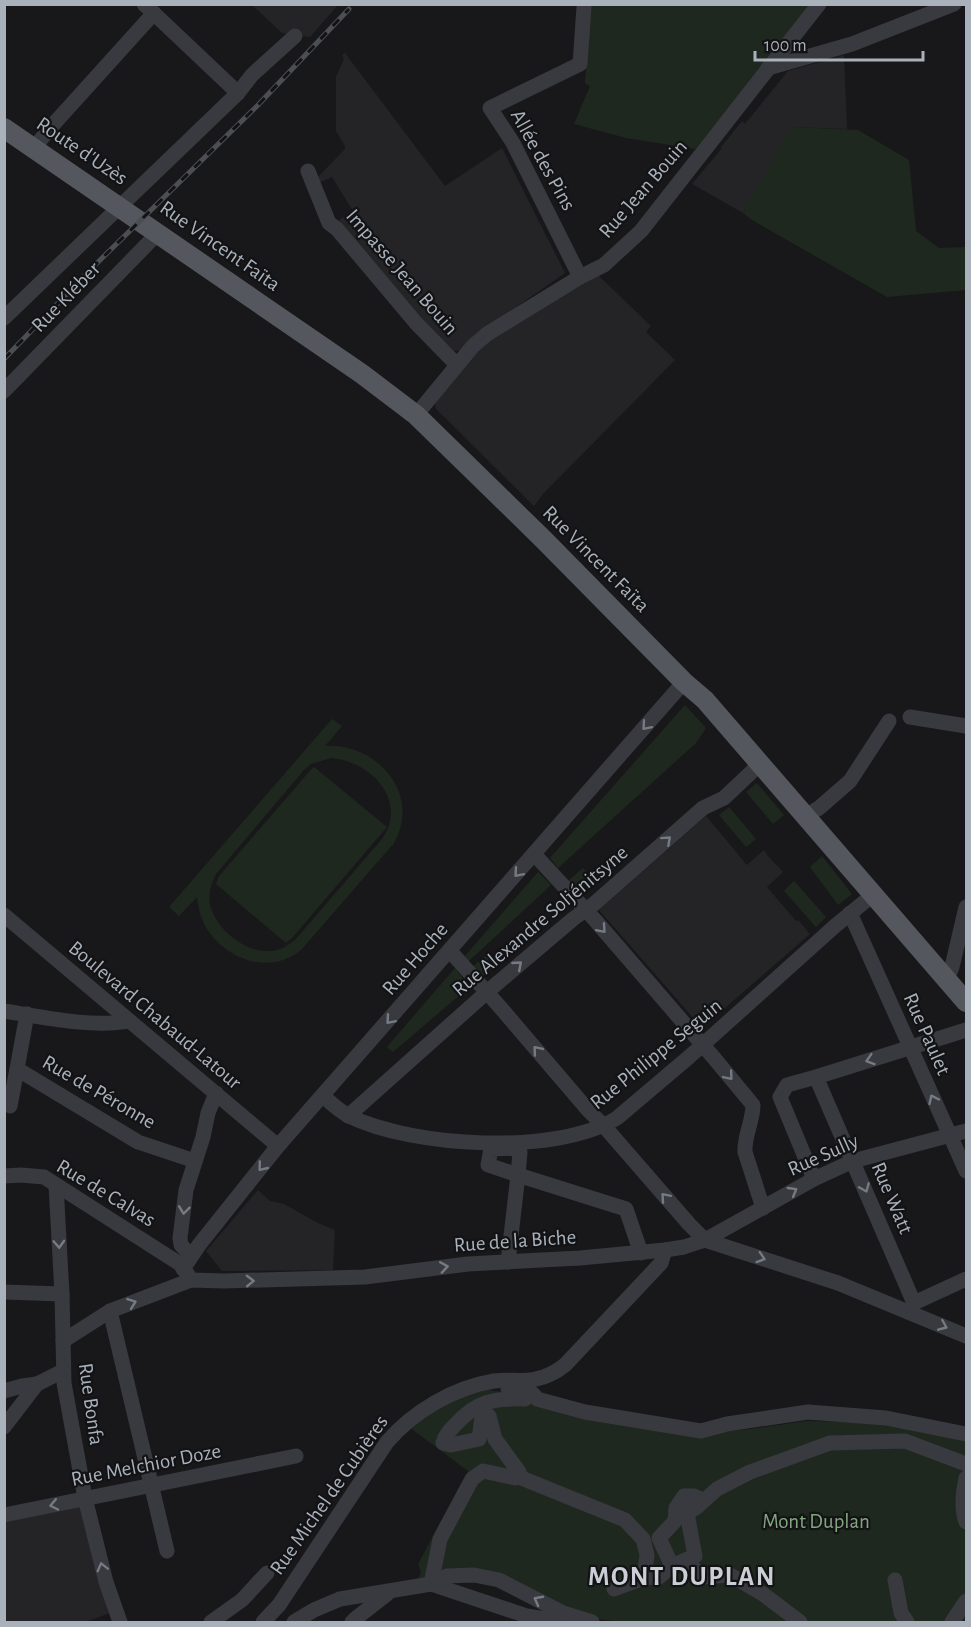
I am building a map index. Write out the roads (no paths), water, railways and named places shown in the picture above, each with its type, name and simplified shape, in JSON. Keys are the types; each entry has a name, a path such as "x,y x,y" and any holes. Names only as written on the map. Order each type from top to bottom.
{"main road":[{"name":"Route d'Uzès","path":"4,128 126,211"},
{"name":"Rue Vincent Faïta","path":"126,211 362,374 416,415 684,682 705,700 966,1002"}],"street":[{"name":"Rue Jean Bouin","path":"416,415 473,346 487,334 580,277 604,265 641,231 819,4"},
{"path":"768,68 852,44 937,8 954,4"},
{"name":"Allée des Pins","path":"580,277 513,142 490,108 580,64 584,8"},
{"path":"34,148 149,9 238,93"},
{"path":"4,318 126,211 238,93 252,75 295,36"},
{"name":"Impasse Jean Bouin","path":"308,171 329,224 337,229 416,323 458,365"},
{"name":"Rue Kléber","path":"4,391 158,233"},
{"name":"Rue Hoche","path":"186,1267 199,1245 278,1146 684,682"},
{"path":"910,717 966,726"},
{"path":"806,816 819,808 850,781 889,721"},
{"name":"Rue Alexandre Soljénitsyne","path":"348,1116 487,992 594,904 703,808 724,798 761,763"},
{"path":"534,854 753,1105 744,1143 763,1208"},
{"name":"Rue Philippe Seguin","path":"323,1096 348,1116 370,1125 422,1137 478,1143 525,1142 583,1133 604,1126 617,1118 702,1045 874,894"},
{"path":"947,979 966,907"},
{"name":"Rue Paulet","path":"850,914 966,1171"},
{"name":"Boulevard Chabaud-Latour","path":"4,915 278,1146"},
{"path":"450,951 705,1240 911,1308 966,1336"},
{"path":"4,1011 44,1018 112,1024 129,1021"},
{"name":"Rue de Péronne","path":"10,1106 27,1014"},
{"path":"814,1179 780,1097 787,1085 966,1030"},
{"name":"Rue de Péronne","path":"17,1069 138,1142 195,1161"},
{"name":"Rue Watt","path":"816,1077 853,1161 911,1308"},
{"path":"186,1267 180,1238 186,1190 208,1113 216,1094"},
{"name":"Rue Sully","path":"705,1240 814,1179 853,1161 966,1131"},
{"path":"508,1262 525,1142"},
{"name":"Rue de Calvas","path":"4,1176 44,1177 186,1267"},
{"path":"520,1176 626,1209 641,1253"},
{"name":"Rue Bonfa","path":"56,1185 64,1383 85,1498 106,1582 119,1620"},
{"name":"Rue de la Biche","path":"63,1341 186,1267 347,1279 468,1264 641,1253 684,1247 705,1240"},
{"name":"Rue Michel de Cubières","path":"263,1623 279,1605 399,1427 454,1392 495,1381 536,1379 553,1374 565,1365 661,1263 665,1250"},
{"path":"911,1308 966,1279"},
{"path":"4,1292 62,1294"},
{"path":"110,1311 167,1551"},
{"path":"4,1391 37,1384 63,1371"},
{"path":"495,1381 499,1388 528,1390 537,1399"},
{"path":"4,1426 37,1384"},
{"path":"519,1477 519,1472 495,1439 489,1416 482,1417 479,1439 451,1445 443,1443 444,1439 476,1406 491,1401 537,1399 585,1412 701,1431 727,1424 808,1412 885,1418 966,1434"},
{"path":"614,1589 644,1578 659,1577 678,1563 695,1556 687,1513 697,1508 703,1500 717,1490 750,1472 830,1443 905,1441 966,1464"},
{"name":"Rue Melchior Doze","path":"4,1515 296,1456"},
{"path":"431,1584 440,1539 472,1479 483,1472 515,1479 519,1477 625,1520 644,1539 647,1556 644,1578"},
{"path":"966,1479 963,1514 966,1522"},
{"path":"646,1549 675,1521 676,1508 684,1496 703,1500"},
{"path":"659,1538 678,1563 703,1577 730,1575 763,1594 800,1623"},
{"path":"211,1623 242,1600 267,1573"},
{"path":"294,1623 314,1610 340,1599 431,1584 447,1576 474,1575 499,1580 563,1613 591,1622"},
{"path":"895,1580 901,1613 907,1623"},
{"path":"431,1584 527,1616 564,1623"},
{"path":"352,1623 355,1618 389,1592"},
{"path":"952,1623 966,1601"},
{"path":"102,1623 119,1620"}],"railway":[{"path":"4,359 93,267 258,105 349,9"}],"district":[{"name":"MONT DUPLAN","path":"682,1576"}],"park label":[{"name":"Mont Duplan","path":"816,1521"}]}
